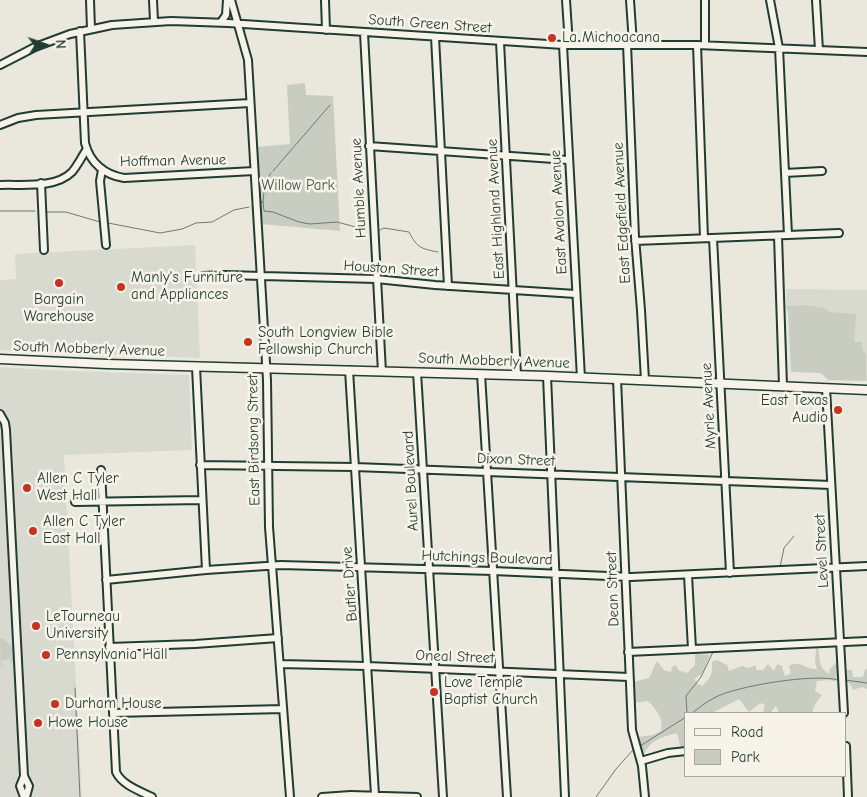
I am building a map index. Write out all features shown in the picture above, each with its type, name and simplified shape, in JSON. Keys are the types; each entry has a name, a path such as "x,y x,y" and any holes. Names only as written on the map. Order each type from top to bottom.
{"main road":[{"name":"South Mobberly Avenue","path":"0,359 196,367 547,376 867,390"}],"street":[{"path":"90,0 91,28"},
{"path":"153,0 154,21"},
{"path":"221,22 226,14 229,0"},
{"name":"East Birdsong Street","path":"229,0 247,54 266,368 269,527 290,797"},
{"path":"325,0 326,30"},
{"name":"East Avalon Avenue","path":"566,0 568,160 581,378"},
{"name":"East Edgefield Avenue","path":"630,0 635,241 645,380"},
{"path":"705,0 706,45"},
{"path":"770,0 779,48 788,235"},
{"path":"816,0 819,50"},
{"name":"South Green Street","path":"0,65 35,47 80,31 154,21 221,22 436,38 566,45 706,45 867,52"},
{"path":"0,185 56,181 68,175 74,169 87,149 83,113 80,31"},
{"name":"Humble Avenue","path":"364,32 382,372"},
{"path":"436,38 448,286"},
{"name":"East Highland Avenue","path":"500,42 517,375"},
{"path":"697,45 704,238"},
{"path":"0,125 30,116 250,103"},
{"path":"369,146 568,160"},
{"name":"Hoffman Avenue","path":"87,149 92,159 102,170 124,178 254,171"},
{"path":"102,170 100,179 106,245"},
{"path":"785,173 822,170"},
{"path":"41,183 44,250"},
{"path":"635,241 839,233"},
{"path":"778,236 783,386"},
{"name":"Myrle Avenue","path":"713,238 730,573"},
{"name":"Houston Street","path":"203,276 376,279 448,286 576,294"},
{"path":"196,367 206,570"},
{"name":"Butler Drive","path":"349,370 375,795"},
{"name":"Aurel Boulevard","path":"417,372 443,797"},
{"path":"481,374 507,797"},
{"path":"547,376 565,797"},
{"name":"Dean Street","path":"617,379 624,577 633,736 641,762 645,797"},
{"name":"Level Street","path":"826,388 844,712"},
{"path":"0,414 5,422 6,430 24,776 20,786 25,797"},
{"name":"Dixon Street","path":"200,465 355,467 831,485"},
{"path":"101,470 109,647 118,775 124,782 152,797"},
{"path":"75,502 202,500"},
{"name":"Hutchings Boulevard","path":"106,580 272,565 556,573 624,577 867,566"},
{"path":"688,575 692,649"},
{"path":"109,647 195,644 278,638"},
{"path":"628,652 867,641"},
{"name":"Oneal Street","path":"280,664 629,676"},
{"path":"113,713 283,708"},
{"path":"641,762 668,753 684,751"},
{"path":"847,772 848,797"},
{"path":"322,797 375,795 417,797"}],"shaded area":[{"path":"195,245 200,358 0,350 0,280 16,279 15,254"},
{"path":"786,289 867,290 867,381 866,354 862,348 854,342 825,308 806,305 786,306"},
{"name":"LeTourneau University","path":"0,367 189,375 192,450 64,455 82,797 0,797"}],"green space":[{"name":"Willow Park","path":"305,83 306,95 333,96 340,231 261,224 256,147 290,144 287,85"},
{"path":"806,305 825,308 829,312 856,314 854,342 862,342 862,348 866,354 866,381 828,380 821,373 791,372 786,306"},
{"path":"0,639 3,639 13,647 14,659 11,665 10,659 2,660 2,668 1,668"},
{"path":"816,648 818,648 820,662 825,671 829,674 830,669 837,662 838,669 836,681 817,681 815,691 822,695 815,704 812,712 779,712 776,706 771,712 763,712 765,705 760,703 749,712 739,699 714,712 684,712 684,746 680,746 677,733 653,742 644,754 640,749 638,737 653,735 661,731 662,727 660,718 648,701 635,703 633,682 649,678 657,661 664,670 671,672 672,667 676,665 678,670 687,673 695,665 695,654 710,655 702,674 694,679 702,686 711,675 712,662 717,660 727,665 729,671 742,666 749,668 756,665 756,670 763,670 768,664 774,671 777,664 782,666 785,676 791,673 789,666 793,664 817,669 815,662"},
{"path":"867,669 867,689 862,687 853,690 847,682 847,670 852,670 853,677 863,677"}],"waterway":[{"path":"273,171 330,105"},
{"path":"261,202 263,202 264,192 267,187 265,182 271,173"},
{"path":"263,202 264,211 273,212 299,222 310,224 337,222 367,230"},
{"path":"108,223 160,233 182,229 196,223 212,222 234,210 249,207"},
{"path":"0,211 35,211"},
{"path":"46,212 66,212 100,222"},
{"path":"378,231 384,228 409,232 421,247 438,252"},
{"path":"780,567 784,548 794,536"},
{"path":"687,712 686,696 701,677 713,652"},
{"path":"693,712 724,693 757,685 795,679 827,678 838,680"},
{"path":"845,680 867,683"},
{"path":"75,688 80,797"},
{"path":"640,746 684,718"},
{"path":"596,797 616,769 633,750"}],"place":[{"name":"La Michoacana","path":"552,38"},
{"name":"Bargain Warehouse","path":"59,283"},
{"name":"Manly's Furniture and Appliances","path":"121,287"},
{"name":"South Longview Bible Fellowship Church","path":"248,342"},
{"name":"East Texas Audio","path":"838,410"},
{"name":"Allen C Tyler West Hall","path":"27,488"},
{"name":"Allen C Tyler East Hall","path":"33,531"},
{"name":"LeTourneau University","path":"36,626"},
{"name":"Pennsylvania Hall","path":"46,655"},
{"name":"Love Temple Baptist Church","path":"434,692"},
{"name":"Durham House","path":"55,704"},
{"name":"Howe House","path":"38,723"}]}
